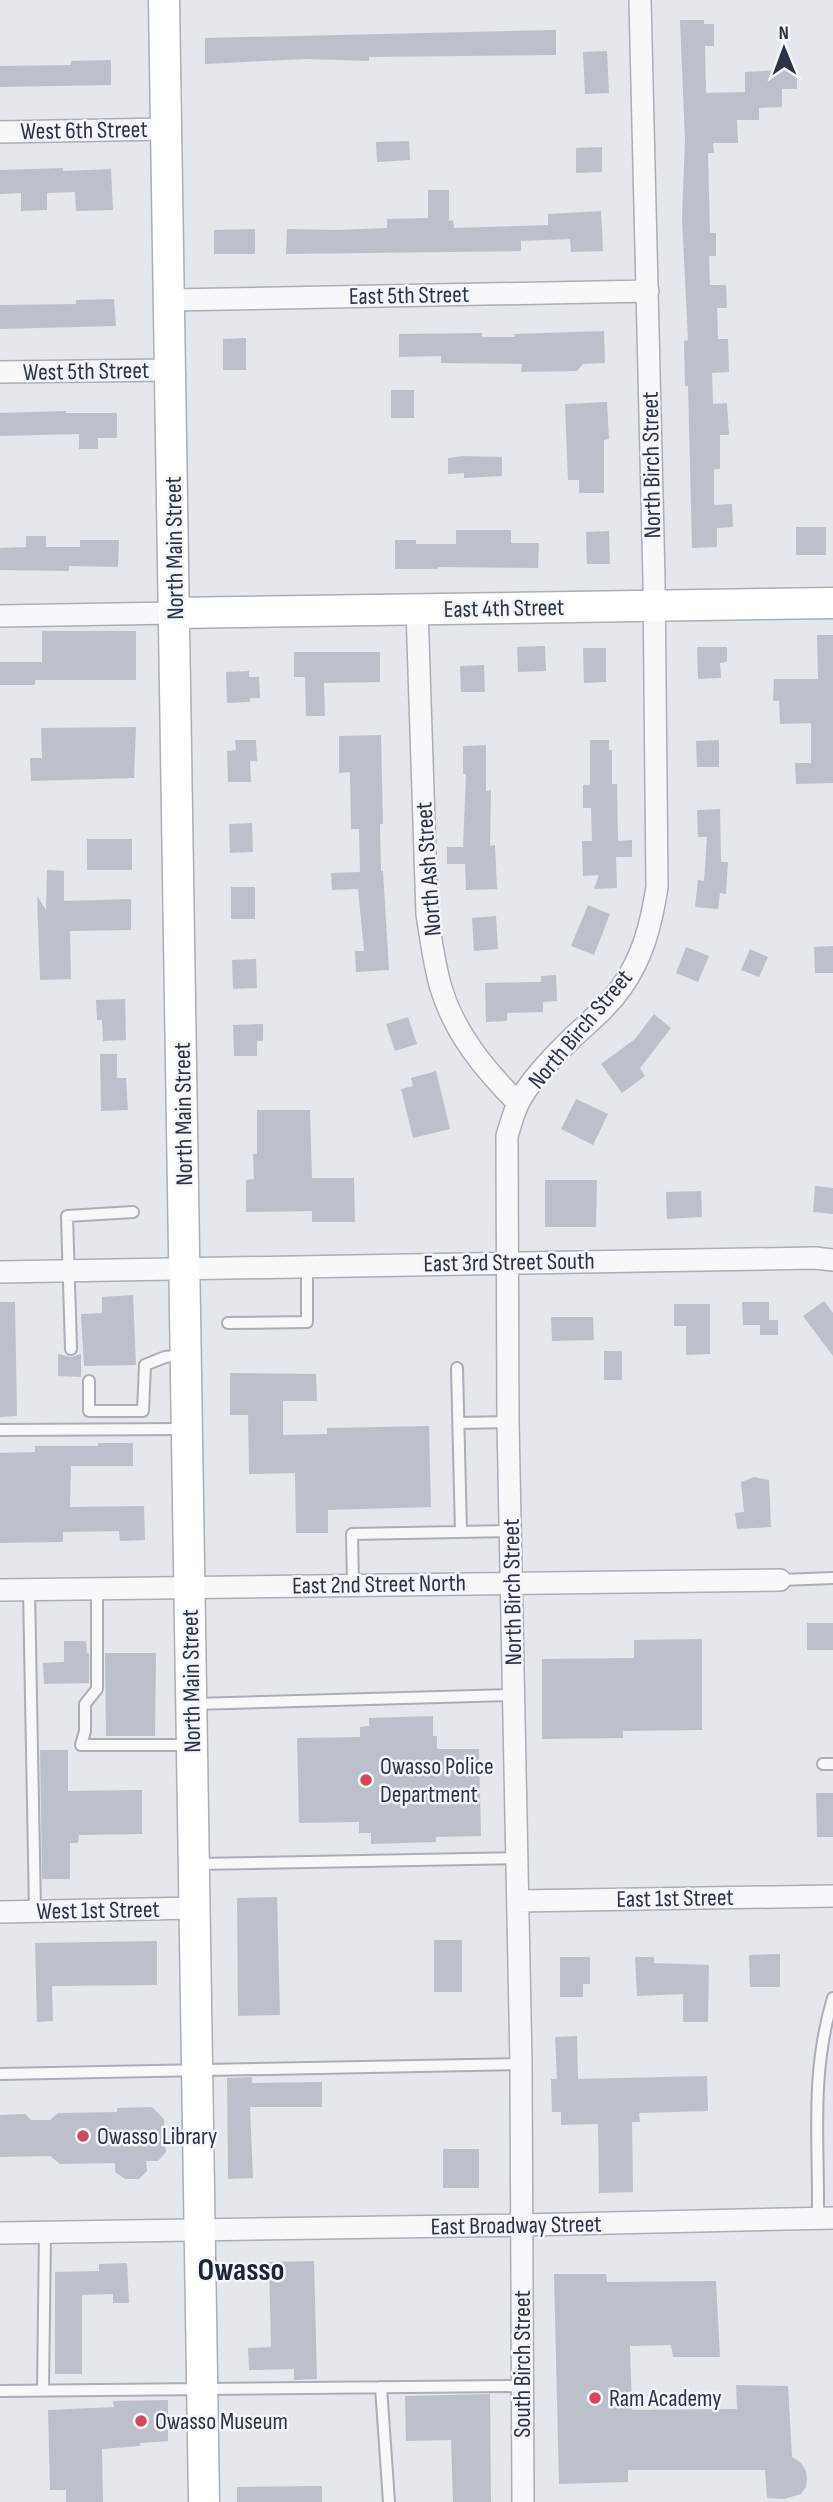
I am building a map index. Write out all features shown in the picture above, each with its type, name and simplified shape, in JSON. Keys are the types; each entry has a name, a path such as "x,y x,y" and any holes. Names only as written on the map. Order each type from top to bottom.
{"main road":[{"name":"North Main Street","path":"164,0 204,2502"},
{"name":"East 4th Street","path":"174,614 833,603"}],"street":[{"name":"North Birch Street","path":"523,2225 513,1695 507,1136 518,1103 542,1070 600,1013 620,989 646,943 657,887 648,291 640,0"},
{"name":"West 6th Street","path":"0,132 167,129"},
{"name":"East 5th Street","path":"170,300 648,291"},
{"name":"West 5th Street","path":"0,372 171,370"},
{"name":"North Ash Street","path":"417,609 427,914 433,953 441,988 453,1021 471,1051 518,1103"},
{"path":"0,616 174,614"},
{"name":"East 3rd Street South","path":"0,1272 507,1262 815,1258 833,1260"},
{"name":"East 2nd Street North","path":"0,1590 780,1580"},
{"name":"East 1st Street","path":"518,1901 833,1896"},
{"name":"West 1st Street","path":"0,1912 195,1908"},
{"name":"East Broadway Street","path":"0,2233 825,2218"},
{"name":"South Birch Street","path":"523,2225 523,2502"}],"lane":[{"path":"71,1349 67,1216 133,1212"},
{"path":"228,1323 307,1322 307,1266"},
{"path":"89,1381 89,1411 143,1411 145,1365 165,1357 187,1355"},
{"path":"457,1368 461,1532"},
{"path":"459,1423 509,1422"},
{"path":"0,1430 187,1429"},
{"path":"353,1584 352,1534 511,1531"},
{"path":"780,1580 833,1578"},
{"path":"97,1589 97,1689 85,1704 85,1731 81,1745 192,1745"},
{"path":"29,1590 35,1911"},
{"path":"191,1704 513,1695"},
{"path":"194,1864 517,1858"},
{"path":"825,2218 817,2074 823,2031 833,1998"},
{"path":"0,2074 521,2064"},
{"path":"43,2390 45,2232"},
{"path":"0,2391 522,2386"},
{"path":"381,2387 389,2502"}],"building":[{"path":"680,20 704,20 704,24 714,24 714,46 705,46 706,93 745,92 745,72 797,69 797,89 782,89 782,107 759,108 759,120 737,120 738,143 713,143 714,153 708,153 710,233 716,233 716,256 709,256 710,285 726,285 727,308 717,308 718,339 728,339 729,372 712,373 713,404 727,403 729,435 720,435 720,469 714,469 714,505 732,504 733,527 717,528 717,547 692,548 688,386 685,386 684,341 688,340 682,218 685,141"},
{"path":"556,30 556,55 369,57 369,61 306,59 205,64 205,38"},
{"path":"607,51 609,93 585,94 583,52"},
{"path":"111,60 111,85 0,87 0,66 71,65 71,61"},
{"path":"409,141 410,160 377,162 376,142"},
{"path":"602,147 602,172 576,173 576,148"},
{"path":"63,168 63,171 111,169 113,210 76,211 75,192 47,193 47,210 21,211 21,193 0,194 0,170"},
{"path":"428,190 449,190 449,221 453,220 454,228 548,225 548,214 601,211 603,251 571,252 570,239 521,241 521,251 286,254 287,229 387,228 387,219 428,218"},
{"path":"255,229 255,254 214,254 214,230"},
{"path":"114,299 116,326 0,329 0,305 76,304 76,300"},
{"path":"604,331 605,363 583,364 577,371 521,372 522,364 441,363 441,356 399,357 399,334 482,333 482,337 515,337 514,334"},
{"path":"246,338 246,370 223,370 223,339"},
{"path":"391,390 414,390 414,418 391,418"},
{"path":"607,402 609,439 604,440 604,493 579,493 579,480 568,480 565,404"},
{"path":"0,413 117,413 117,438 98,438 98,449 79,449 79,434 0,436"},
{"path":"502,457 502,476 464,478 464,473 448,474 448,458"},
{"path":"796,527 826,527 826,555 796,555"},
{"path":"456,530 511,530 511,543 539,543 538,568 395,569 395,540 416,540 416,544 456,544"},
{"path":"609,531 610,564 587,564 586,532"},
{"path":"26,536 46,536 46,547 80,547 80,540 119,540 118,567 69,566 69,571 0,570 0,548 26,547"},
{"path":"42,631 136,631 136,680 35,680 35,685 0,685 0,662 42,662"},
{"path":"817,635 833,635 833,783 796,784 795,763 811,763 811,723 780,724 779,701 773,701 774,679 818,679"},
{"path":"545,646 546,671 518,672 517,647"},
{"path":"697,647 727,647 727,662 720,663 721,678 698,679"},
{"path":"583,648 606,648 606,682 584,683"},
{"path":"294,652 380,652 380,682 324,683 325,716 306,716 305,677 294,677"},
{"path":"484,665 485,692 461,692 460,666"},
{"path":"249,671 249,677 259,677 260,698 250,698 250,702 227,703 226,672"},
{"path":"136,727 134,778 31,781 30,758 42,758 41,728"},
{"path":"381,735 381,871 389,970 356,972 355,951 364,951 358,889 332,890 331,873 360,872 359,829 351,829 350,772 339,773 339,736"},
{"path":"235,740 256,740 257,761 250,761 251,782 228,782 227,751 236,750"},
{"path":"590,740 609,740 609,750 612,750 612,784 617,784 618,841 632,840 632,857 616,857 617,888 594,889 599,875 583,876 582,841 592,841 591,808 583,808 583,785 590,785"},
{"path":"719,740 719,767 697,767 696,741"},
{"path":"486,745 486,791 491,790 490,846 495,845 497,889 466,890 465,864 447,864 447,847 463,847 466,774 463,774 463,746"},
{"path":"720,809 721,862 728,862 726,894 720,893 718,909 695,907 698,880 704,881 707,837 698,837 697,810"},
{"path":"252,823 253,852 230,853 229,824"},
{"path":"87,839 132,839 132,870 87,870"},
{"path":"47,870 64,871 64,901 131,899 131,930 70,931 71,979 40,980 37,896 46,910"},
{"path":"231,887 255,887 255,919 231,919"},
{"path":"588,905 610,914 594,955 571,946"},
{"path":"496,916 498,949 474,951 472,918"},
{"path":"833,946 833,973 815,973 814,947"},
{"path":"686,947 709,956 698,982 676,973"},
{"path":"750,949 768,957 759,977 741,970"},
{"path":"256,959 257,988 233,989 232,960"},
{"path":"556,975 557,1001 543,1002 543,1012 507,1013 507,1021 486,1022 485,983 541,982 541,976"},
{"path":"125,999 126,1040 103,1041 102,1020 97,1020 96,1000"},
{"path":"654,1014 671,1028 640,1068 645,1076 622,1093 601,1064 635,1039"},
{"path":"408,1017 417,1044 395,1051 386,1024"},
{"path":"263,1024 263,1041 257,1041 257,1056 234,1056 233,1025"},
{"path":"100,1054 117,1054 117,1078 126,1078 128,1110 101,1111"},
{"path":"436,1071 450,1129 413,1138 401,1089 413,1086 411,1078"},
{"path":"576,1099 608,1114 593,1145 561,1129"},
{"path":"257,1110 310,1110 312,1178 354,1178 355,1222 312,1222 312,1211 246,1212 246,1180 254,1179 253,1154 257,1154"},
{"path":"545,1180 597,1180 596,1227 545,1227"},
{"path":"815,1186 833,1188 833,1214 813,1212"},
{"path":"701,1191 702,1217 667,1219 666,1192"},
{"path":"133,1295 136,1365 84,1366 81,1314 102,1313 102,1297"},
{"path":"824,1301 833,1313 833,1356 803,1316"},
{"path":"0,1302 15,1302 17,1416 0,1417"},
{"path":"742,1302 769,1302 769,1320 778,1320 778,1335 760,1335 760,1325 743,1325"},
{"path":"674,1304 710,1304 710,1354 686,1355 686,1326 674,1326"},
{"path":"551,1317 593,1317 594,1340 552,1341"},
{"path":"604,1351 622,1351 622,1380 604,1380"},
{"path":"58,1354 71,1357 81,1354 81,1377 58,1376"},
{"path":"230,1373 316,1374 317,1401 283,1401 283,1435 327,1434 327,1428 429,1426 431,1507 328,1510 328,1533 296,1533 295,1473 249,1474 248,1415 230,1415"},
{"path":"98,1443 133,1443 133,1466 71,1466 70,1507 144,1506 145,1540 120,1541 119,1531 63,1532 63,1542 0,1543 0,1453 35,1452 35,1446 98,1446"},
{"path":"754,1477 769,1480 771,1527 737,1529 735,1513 744,1512 741,1482"},
{"path":"807,1623 833,1623 833,1650 807,1650"},
{"path":"702,1639 702,1730 623,1731 623,1738 542,1739 542,1659 634,1658 634,1640"},
{"path":"64,1641 86,1641 89,1653 89,1683 44,1684 43,1663 64,1662"},
{"path":"105,1653 156,1653 155,1736 106,1736"},
{"name":"Owasso Police Department","path":"433,1716 433,1736 437,1736 437,1749 479,1749 481,1836 436,1837 436,1842 371,1844 371,1833 359,1833 359,1822 299,1823 297,1738 360,1737 360,1727 369,1726 369,1718"},
{"path":"40,1750 68,1750 68,1791 142,1790 142,1834 79,1835 78,1843 70,1843 70,1879 42,1879"},
{"path":"816,1793 833,1793 833,1837 817,1837"},
{"path":"277,1897 280,2015 238,2016 237,1898"},
{"path":"434,1940 462,1940 462,1992 434,1992"},
{"path":"157,1941 157,1985 52,1986 53,2021 37,2022 35,1943"},
{"path":"780,1954 780,1987 750,1987 749,1955"},
{"path":"560,1957 590,1957 590,1984 583,1984 583,1997 560,1997"},
{"path":"635,1957 654,1957 654,1963 709,1965 708,2022 683,2022 683,1994 637,1996"},
{"path":"577,2036 578,2079 707,2076 708,2111 639,2113 640,2122 632,2122 633,2192 599,2193 598,2124 561,2125 561,2112 552,2112 551,2079 557,2079 555,2037"},
{"path":"252,2077 252,2083 322,2082 322,2107 250,2107 253,2178 228,2179 227,2078"},
{"name":"Owasso Library","path":"152,2107 164,2119 166,2152 158,2161 146,2161 147,2171 139,2179 125,2179 115,2172 115,2163 60,2164 50,2156 0,2157 0,2115 25,2114 31,2120 50,2120 58,2113 117,2112 117,2108"},
{"path":"443,2149 479,2149 479,2188 443,2188"},
{"path":"314,2261 317,2379 294,2380 294,2369 249,2370 248,2348 271,2347 269,2262"},
{"path":"127,2263 129,2303 113,2303 113,2294 82,2295 82,2374 55,2374 55,2272 99,2271 99,2264"},
{"name":"Ram Academy","path":"554,2274 606,2274 607,2282 716,2281 720,2357 673,2357 671,2345 630,2346 632,2410 737,2409 736,2385 788,2386 792,2457 801,2463 807,2478 806,2487 801,2494 784,2499 767,2498 765,2470 628,2470 628,2482 559,2484"},
{"path":"490,2394 491,2502 453,2502 451,2440 406,2441 405,2396"},
{"path":"168,2400 168,2441 102,2449 103,2502 66,2502 66,2490 50,2490 48,2410 114,2407 113,2401"},
{"path":"322,2486 322,2502 237,2502 237,2487"}],"place":[{"name":"Owasso Police Department","path":"366,1780"},
{"name":"Owasso Library","path":"83,2136"},
{"name":"Ram Academy","path":"595,2398"},
{"name":"Owasso Museum","path":"141,2421"}],"district":[{"name":"Owasso","path":"241,2269"}]}
